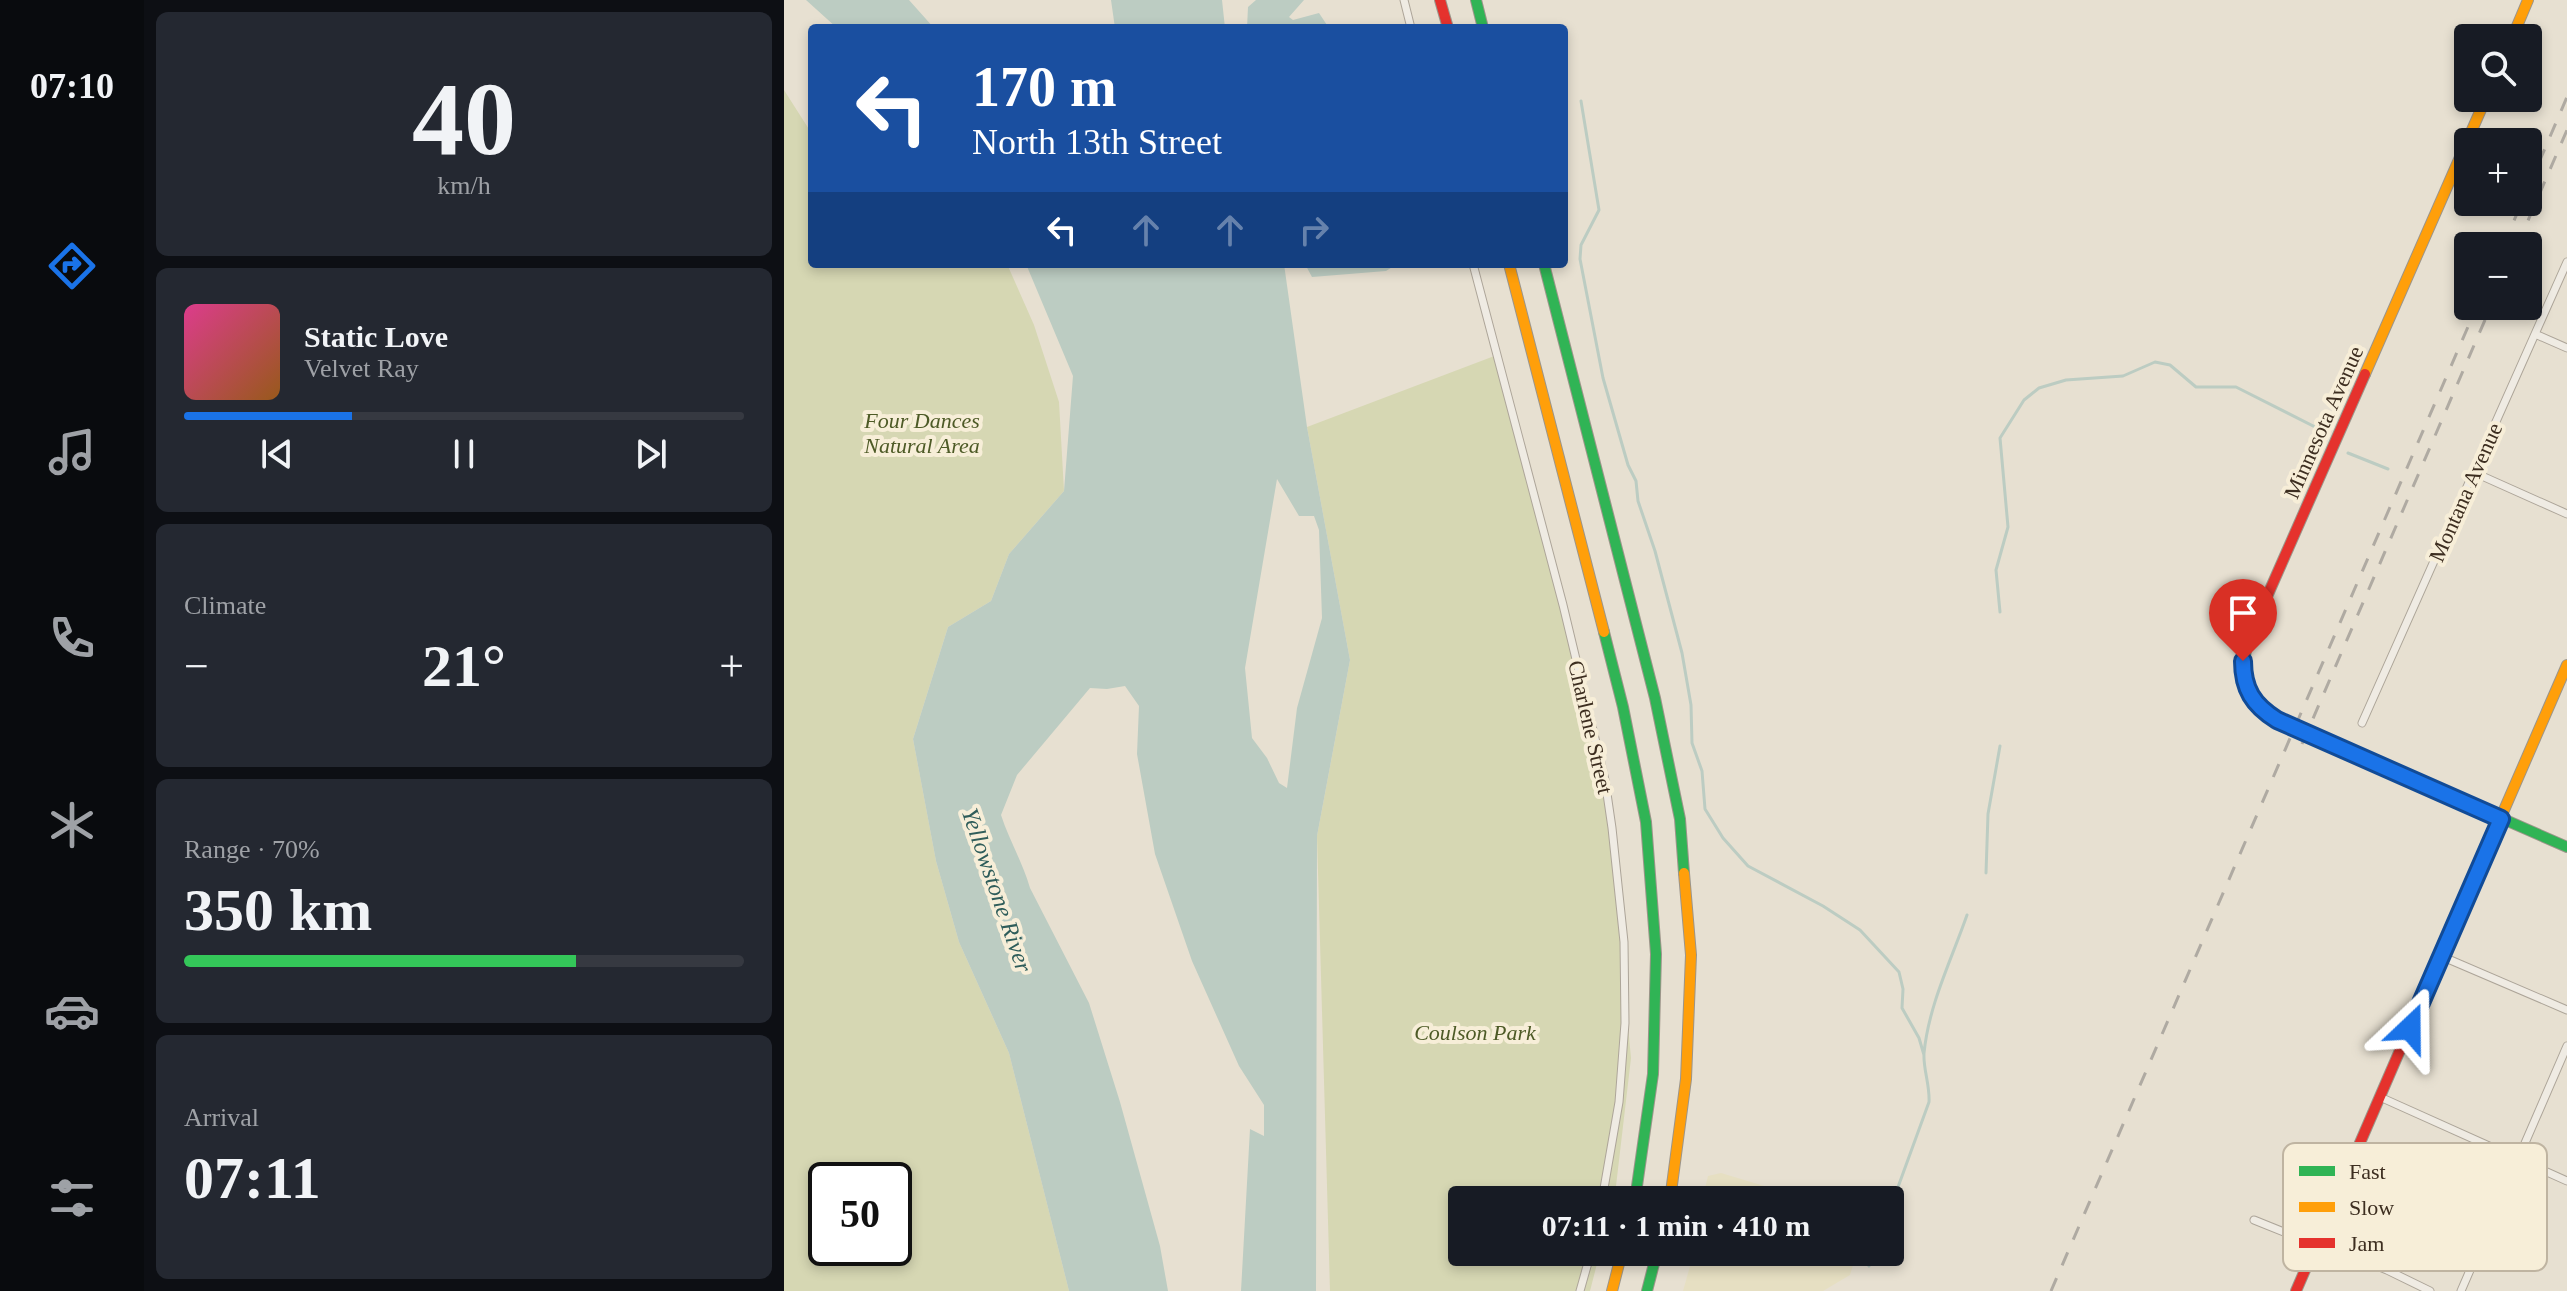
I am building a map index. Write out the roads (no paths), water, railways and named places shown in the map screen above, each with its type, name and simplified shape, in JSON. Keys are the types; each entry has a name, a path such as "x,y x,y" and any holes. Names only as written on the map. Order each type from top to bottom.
{"main road":[{"path":"1440,0 1447,24"},
{"path":"1476,0 1482,24"},
{"path":"2518,24 2528,0"},
{"name":"Minnesota Avenue","path":"2480,112 2246,647 2243,671 2252,699 2277,720 2501,819"},
{"path":"1510,268 1616,679 1646,822 1656,954 1653,1074 1637,1186"},
{"path":"1545,268 1625,574 1680,819 1691,955 1686,1079 1672,1186"},
{"path":"2360,1143 2564,679 2567,665"},
{"path":"2501,819 2567,847"},
{"path":"1612,1291 1618,1266"},
{"path":"1647,1291 1653,1266"},
{"path":"2296,1291 2305,1271"}],"street":[{"path":"1404,0 1410,24"},
{"name":"Montana Avenue","path":"2362,723 2567,262"},
{"name":"Charlene Street","path":"1474,268 1577,664 1605,780 1612,828 1624,942 1625,1023 1619,1102 1604,1186"},
{"path":"2535,334 2567,348"},
{"path":"2473,472 2567,514"},
{"path":"2441,956 2567,1010"},
{"path":"2525,1143 2567,1046"},
{"path":"2380,1097 2482,1143"},
{"path":"2547,1172 2567,1181"},
{"path":"2254,1220 2283,1231"},
{"path":"1580,1291 1587,1266"},
{"path":"2389,1271 2430,1291"},
{"path":"2461,1291 2470,1271"}],"water":[{"path":"806,0 909,0 930,24 833,24"},
{"path":"1111,0 1222,0 1225,24 1114,24"},
{"path":"1256,0 1304,0 1289,17 1293,20 1319,13 1326,24 1247,24 1248,7"},
{"name":"Yellowstone River","path":"1028,268 1285,268 1307,427 1350,660 1317,836 1316,1291 1241,1291 1250,1129 1264,1136 1264,1105 1239,1066 1192,961 1155,854 1137,754 1139,706 1125,686 1090,688 1017,775 1001,815 1030,888 1089,1003 1160,1246 1168,1291 1069,1291 1009,1053 959,942 936,861 913,739 948,627 991,601 1009,554 1064,491 1073,376","holes":["1277,479 1299,516 1314,516 1319,530 1322,618 1297,708 1287,788 1279,783 1267,758 1252,738 1245,668"]},
{"path":"1307,268 1391,268 1386,271 1312,277"}],"waterway":[{"path":"1581,101 1599,210 1581,245 1580,259 1603,378 1628,465 1636,481 1638,501 1655,551 1682,653 1691,705 1692,743 1702,771 1705,809 1723,838 1748,866 1823,906 1860,930 1899,972 1903,989 1902,1008 1919,1038 1924,1055"},
{"path":"2000,612 1996,570 2008,527 2000,438 2024,400 2039,388 2066,380 2123,376 2155,362 2170,365 2196,387 2236,387 2327,433"},
{"path":"2348,453 2388,469"},
{"path":"1986,873 1988,814 2000,746"},
{"path":"1898,1186 1929,1102 1924,1059 1927,1035 1936,1000 1967,915"}],"railway":[{"path":"2542,155 2567,97"},
{"path":"2523,232 2567,130"},
{"path":"2509,232 2516,216"},
{"path":"2051,1291 2471,320"},
{"path":"2302,744 2485,320"}],"park label":[{"name":"Four Dances Natural Area","path":"922,432"},
{"name":"Coulson Park","path":"1475,1032"}]}
